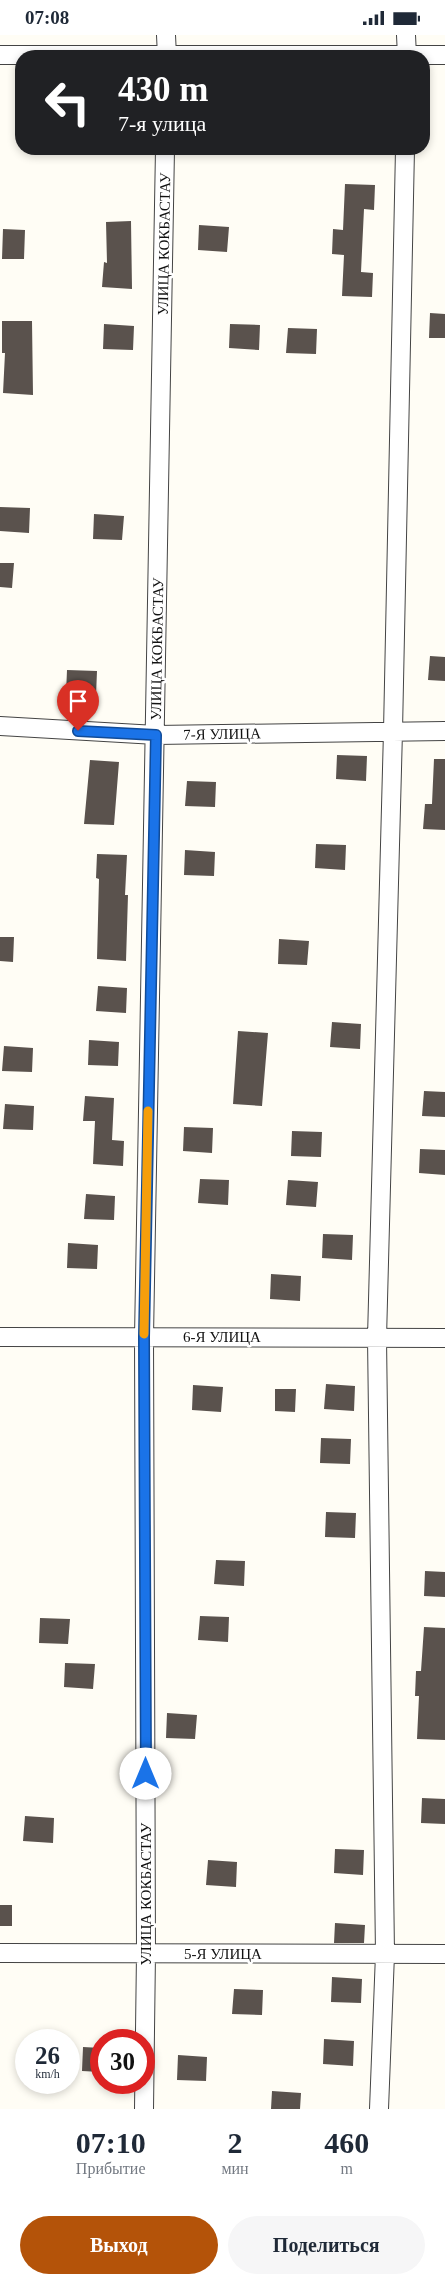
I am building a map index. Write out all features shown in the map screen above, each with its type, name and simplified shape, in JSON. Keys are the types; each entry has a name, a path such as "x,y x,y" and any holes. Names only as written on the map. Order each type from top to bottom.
{"street":[{"path":"166,35 167,50"},
{"path":"406,35 407,50"},
{"path":"0,55 15,55"},
{"path":"430,55 445,55"},
{"name":"УЛИЦА КОКБАСТАУ","path":"144,2109 146,1953 144,1337 165,155"},
{"path":"380,2109 385,1954 377,1338 393,731 405,155"},
{"name":"7-Я УЛИЦА","path":"0,726 156,735 445,731"},
{"name":"6-Я УЛИЦА","path":"0,1337 445,1338"},
{"name":"5-Я УЛИЦА","path":"0,1953 445,1954"}],"building":[{"path":"345,184 375,185 374,210 364,209 361,272 373,273 372,297 342,296 344,255 332,254 333,229 343,230"},
{"path":"131,221 132,289 102,287 104,262 107,263 106,222"},
{"path":"199,225 229,227 227,252 198,250"},
{"path":"3,229 25,230 24,259 2,259"},
{"path":"430,313 445,314 445,338 429,338"},
{"path":"2,321 32,321 33,395 3,393 5,353 2,353"},
{"path":"104,324 134,326 133,350 103,349"},
{"path":"230,324 260,325 259,350 229,348"},
{"path":"288,328 317,329 316,354 286,353"},
{"path":"0,507 30,508 29,533 0,531"},
{"path":"94,514 124,516 122,540 93,539"},
{"path":"0,563 14,563 12,588 0,587"},
{"path":"430,656 445,657 445,681 428,680"},
{"path":"67,670 97,671 96,696 66,694"},
{"path":"337,755 367,756 366,781 336,779"},
{"path":"434,759 445,759 445,830 423,829 425,804 432,804"},
{"path":"90,760 119,762 114,825 84,824"},
{"path":"187,781 216,782 215,807 185,806"},
{"path":"316,844 346,845 345,870 315,868"},
{"path":"185,850 215,852 214,876 184,875"},
{"path":"97,854 127,855 125,895 128,895 126,961 97,959 99,879 96,878"},
{"path":"0,937 14,937 13,962 0,961"},
{"path":"279,939 309,941 307,965 278,964"},
{"path":"98,986 127,988 126,1013 96,1011"},
{"path":"332,1022 361,1024 360,1049 330,1047"},
{"path":"238,1031 268,1033 262,1106 233,1104"},
{"path":"89,1040 119,1042 118,1066 88,1065"},
{"path":"4,1046 33,1048 32,1072 2,1071"},
{"path":"424,1091 445,1092 445,1117 422,1116"},
{"path":"85,1096 114,1098 112,1140 124,1141 123,1166 93,1164 95,1121 83,1121"},
{"path":"5,1104 34,1106 33,1130 3,1129"},
{"path":"184,1127 213,1128 212,1153 183,1151"},
{"path":"292,1131 322,1132 321,1157 291,1156"},
{"path":"420,1149 445,1150 445,1175 419,1173"},
{"path":"200,1179 229,1180 228,1205 198,1203"},
{"path":"288,1180 318,1182 316,1207 286,1205"},
{"path":"86,1194 115,1196 114,1220 84,1219"},
{"path":"323,1234 353,1235 352,1260 322,1258"},
{"path":"68,1243 98,1245 97,1269 67,1268"},
{"path":"271,1274 301,1276 300,1301 270,1299"},
{"path":"326,1384 355,1386 354,1411 324,1409"},
{"path":"193,1385 223,1387 221,1412 192,1410"},
{"path":"275,1389 296,1389 295,1412 275,1411"},
{"path":"321,1438 351,1439 350,1464 320,1463"},
{"path":"326,1512 356,1513 355,1538 325,1537"},
{"path":"216,1560 245,1561 244,1586 214,1584"},
{"path":"425,1571 445,1572 445,1597 424,1596"},
{"path":"200,1616 229,1617 228,1642 198,1640"},
{"path":"40,1618 70,1619 68,1644 39,1643"},
{"path":"424,1627 445,1628 445,1740 417,1739 419,1696 415,1696 416,1671 421,1671"},
{"path":"65,1663 95,1664 93,1689 64,1687"},
{"path":"167,1713 197,1715 195,1739 166,1738"},
{"path":"422,1798 445,1799 445,1824 421,1823"},
{"path":"25,1816 54,1818 53,1843 23,1841"},
{"path":"335,1849 364,1850 363,1875 334,1873"},
{"path":"208,1860 237,1862 236,1887 206,1885"},
{"path":"0,1905 12,1905 12,1926 0,1926"},
{"path":"335,1923 365,1925 364,1943 334,1943"},
{"path":"332,1977 362,1979 361,2003 331,2002"},
{"path":"234,1989 263,1990 262,2015 232,2014"},
{"path":"324,2039 354,2041 353,2066 323,2064"},
{"path":"83,2047 90,2047 90,2071 82,2071"},
{"path":"178,2055 207,2057 206,2081 177,2080"},
{"path":"272,2091 301,2093 300,2109 271,2109"}],"slow traffic":[{"path":"144,1334 148,1111"}],"route":[{"path":"78,731 156,735 144,1337 146,1774"}]}
